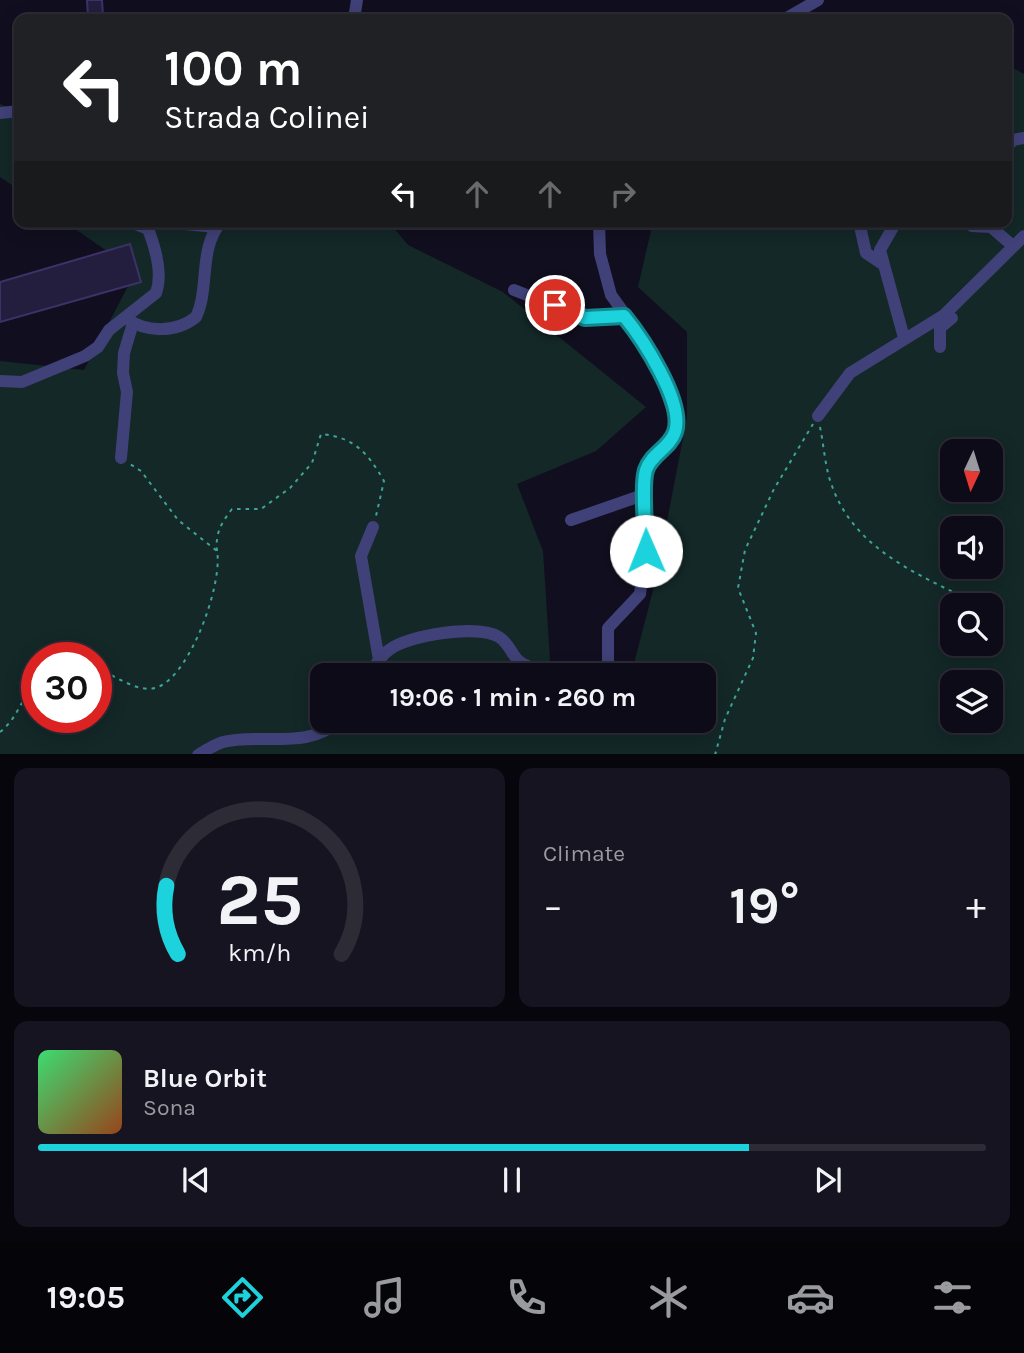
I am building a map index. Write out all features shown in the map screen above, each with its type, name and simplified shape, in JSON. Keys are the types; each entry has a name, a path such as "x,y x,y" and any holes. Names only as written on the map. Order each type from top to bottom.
{"street":[{"path":"794,14 818,0"},
{"path":"0,381 22,382 85,356 98,346 109,330 130,320 156,293 159,279 148,229 145,228"},
{"path":"130,320 156,329 178,327 196,317 203,299 206,258 218,228"},
{"path":"377,663 400,642 428,634 486,633 499,637 520,662 533,668 574,674 605,669 608,665 608,628 640,594 646,551 647,467 673,437 676,420 653,354 614,304 600,254 599,228"},
{"path":"860,228 866,253 884,265"},
{"path":"893,228 880,250 904,338"},
{"path":"992,228 1013,246"},
{"path":"818,416 850,373 904,338 932,324 1024,236"},
{"path":"514,290 585,318 624,316"},
{"path":"940,347 939,332 952,317 952,307"},
{"path":"121,458 127,392 123,373 124,353 130,320"},
{"path":"571,520 646,494"},
{"path":"373,527 361,555 379,660"},
{"path":"198,754 221,743 317,733"}],"path":[{"path":"818,416 831,485 855,528 889,557 955,593"},
{"path":"715,754 725,719 753,658 756,633 738,588 746,550 774,489 818,416"},
{"path":"112,675 144,688 158,687 171,678 197,638 217,583 216,540 221,524 232,509 261,509 304,475 312,463 321,434 350,439 373,460 384,481 373,527"},
{"path":"121,458 141,471 178,520 218,551"},
{"path":"0,732 10,724 21,701"}],"green space":[{"path":"1012,67 1024,74 1024,754 0,754 0,361 84,370 136,271 74,228 394,228 408,245 503,292 646,407 596,451 517,484 543,551 551,663 310,663 310,733 716,733 716,663 634,663 656,579 687,417 687,332 638,287 652,228 1012,228"},
{"path":"0,104 14,109 14,187 0,177"}],"building":[{"path":"87,0 102,0 103,14 88,14"},
{"path":"130,244 141,282 0,322 0,282"}],"route":[{"path":"555,305 585,318 624,316 653,354 661,371 672,404 676,430 647,467 646,551"}]}
